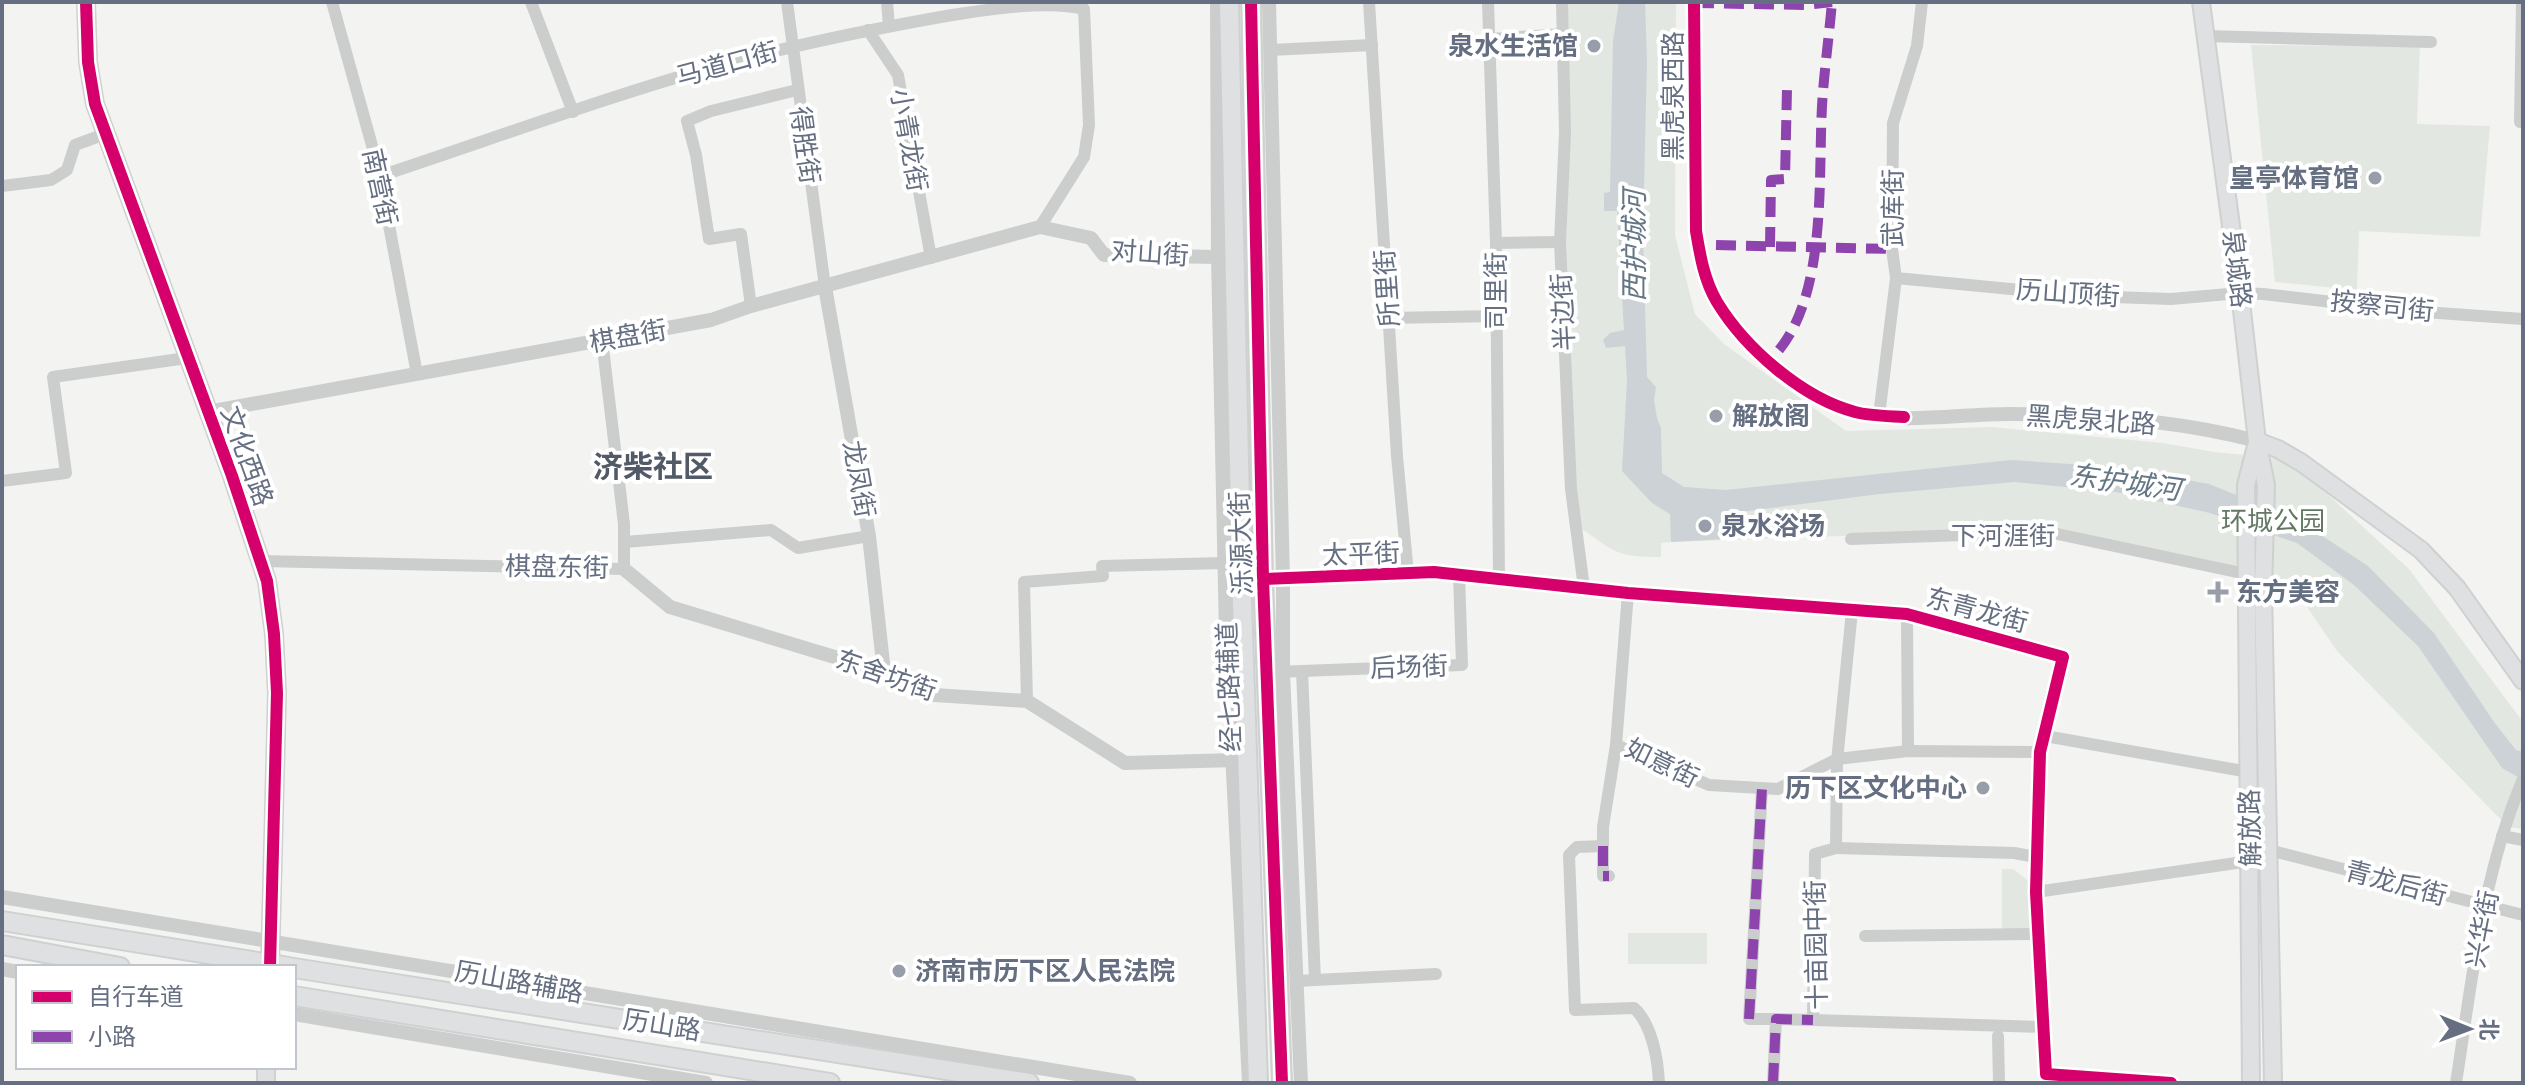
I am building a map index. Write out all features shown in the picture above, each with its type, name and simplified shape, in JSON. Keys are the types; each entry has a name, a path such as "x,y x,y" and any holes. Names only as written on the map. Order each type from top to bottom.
{"main road":[{"name":"文化西路","path":"86,2 88,62 95,104 267,581 277,693 271,940 281,965"},
{"name":"泺源大街","path":"1229,2 1239,760 1258,1083"},
{"name":"泺源大街","path":"1251,2 1263,579 1274,672 1282,1083"},
{"name":"泉城路","path":"2201,2 2257,441"},
{"name":"解放路","path":"2251,1083 2246,485 2257,441"},
{"name":"解放路","path":"2257,441 2266,485 2263,590 2273,1083"},
{"name":"黑虎泉北路","path":"2257,441 2302,463 2421,550 2457,588 2523,681"},
{"name":"历山路","path":"2,921 275,965"},
{"path":"2,945 109,965"},
{"name":"历山路","path":"296,968 1029,1083"},
{"name":"历山路","path":"296,996 830,1083"}],"street":[{"name":"南营街","path":"332,2 380,176 417,374"},
{"path":"531,2 573,112"},
{"name":"得胜街","path":"787,2 825,287"},
{"path":"887,2 889,26"},
{"name":"马道口街","path":"380,176 664,81 793,46 993,8 1068,2 1084,9 1089,125 1084,157 1040,227"},
{"name":"经七路辅道","path":"1217,2 1224,563 1239,760 1249,1083"},
{"name":"经七路辅道","path":"1269,2 1283,579 1274,672 1297,981 1301,1083"},
{"name":"所里街","path":"1369,2 1397,456 1408,574"},
{"name":"司里街","path":"1488,2 1496,243 1499,580"},
{"name":"半边街","path":"1562,2 1565,133 1560,242 1571,489 1584,588"},
{"name":"黑虎泉西路","path":"1694,2 1695,190"},
{"name":"武库街","path":"1879,416 1896,278 1892,249 1893,123 1917,46 1922,2"},
{"path":"2522,2 2522,122"},
{"name":"小青龙街","path":"868,30 898,75 931,258"},
{"path":"1491,39 1562,34"},
{"path":"2206,36 2431,42"},
{"path":"1271,50 1372,45"},
{"name":"马道口街","path":"751,306 741,234 709,239 696,155 687,121 711,111 797,90"},
{"path":"2,186 51,180 67,170 75,145 105,134"},
{"name":"黑虎泉北路","path":"1695,190 1696,231 1702,267 1716,300 1734,326 1767,360 1802,389 1828,403 1856,413 1879,416 2010,414 2109,419 2220,431 2257,441"},
{"name":"对山街","path":"1040,227 1091,238 1104,255 1218,257"},
{"name":"棋盘街","path":"208,412 711,320 751,306 1040,227"},
{"path":"1496,243 1560,242"},
{"name":"历山顶街","path":"1896,278 2083,296 2171,299 2240,293"},
{"name":"龙凤街","path":"825,287 869,536 884,672"},
{"name":"按察司街","path":"2240,293 2523,319"},
{"path":"1389,318 1496,316"},
{"name":"棋盘东街","path":"261,561 624,569 625,542 602,340"},
{"path":"2,481 66,473 53,377 187,358"},
{"path":"625,542 771,530 798,548 869,536"},
{"name":"下河涯街","path":"1851,539 2048,532 2246,574"},
{"path":"1027,701 1024,582 1103,576 1102,566 1224,563"},
{"name":"东舍坊街","path":"624,569 670,607 884,672 935,695 1027,701 1125,763 1239,760"},
{"name":"太平街","path":"1263,579 1459,575"},
{"name":"东青龙街","path":"1459,575 1628,593 1907,614 2063,657 2040,752 2036,892 2046,1074 2171,1083"},
{"name":"后场街","path":"1274,672 1462,665 1459,575"},
{"name":"如意街","path":"1628,593 1616,745 1709,785 1778,789 1837,759 1908,751 2040,752"},
{"name":"十亩园中街","path":"1852,611 1837,759 1836,848 1815,854 1813,1020 2045,1027"},
{"path":"1907,614 1908,751"},
{"path":"1302,671 1315,980"},
{"path":"2045,736 2249,772"},
{"path":"1609,876 1603,876 1603,827 1616,745"},
{"name":"兴华街","path":"2456,1083 2485,906 2502,836 2523,779"},
{"path":"1762,788 1749,1019 1813,1020"},
{"path":"2502,836 2523,840"},
{"path":"1603,846 1577,847 1569,855 1575,1010 1634,1008 1643,1016 1658,1065 1659,1083"},
{"path":"1836,848 2014,853 2036,857"},
{"name":"青龙后街","path":"2269,850 2523,915"},
{"path":"2036,892 2250,861"},
{"name":"历山路辅路","path":"2,897 1130,1083"},
{"path":"1865,936 2038,934"},
{"path":"1297,981 1436,974"},
{"path":"296,1014 706,1083"},
{"path":"1773,1083 1776,1019"},
{"path":"1998,1036 1999,1083 2008,1083"}],"green space":[{"name":"环城公园","path":"1564,2 1676,2 1675,235 1695,314 1724,344 1846,431 1991,427 2163,443 2214,452 2289,459 2409,569 2523,722 2523,829 2508,827 2337,651 2292,585 2215,564 2048,529 1671,542 1661,543 1661,557 1618,552 1582,529 1572,469 1565,322"},
{"name":"皇亭体育馆","path":"2251,45 2420,46 2417,124 2490,126 2480,237 2359,231 2357,290 2275,282"},
{"path":"2002,869 2013,869 2030,882 2031,933 2002,928"},
{"path":"1628,933 1707,933 1707,964 1628,964"}],"water":[{"path":"1619,2 1645,2 1647,60 1643,233 1647,377 1656,387 1654,400 1661,428 1662,473 1684,487 1726,490 2011,460 2114,467 2209,484 2298,520 2368,566 2434,633 2494,722 2516,750 2523,752 2523,780 2502,768 2418,646 2354,585 2297,543 2210,513 2116,492 2015,482 1880,494 1740,512 1741,538 1671,542 1670,514 1652,503 1622,471 1627,381 1625,346 1606,348 1603,340 1610,333 1624,330 1617,211 1604,211 1604,193 1610,192 1613,41"},
{"path":"1815,511 1816,517 1802,521 1792,533 1747,532 1744,524 1750,515"}],"marked path":[{"path":"1694,3 1805,5 1832,2"},
{"path":"1779,350 1794,326 1813,266 1823,93 1832,2"},
{"path":"1770,247 1771,180 1785,179 1787,89"},
{"path":"1716,245 1892,249"},
{"path":"1749,1019 1762,788"},
{"path":"1603,846 1603,876 1609,876"},
{"path":"1773,1083 1776,1019 1813,1020"}],"cycle path":[{"path":"86,2 88,62 95,104 232,476 267,581 277,693 270,965"},
{"path":"1251,2 1263,579 1282,1083"},
{"path":"1694,2 1696,231 1703,267 1717,302 1743,337 1795,383 1835,405 1855,412 1904,417"},
{"path":"1263,579 1434,572 1628,593 1907,614 2063,657 2040,752 2036,892 2046,1074 2171,1083"}],"place":[{"name":"泉水生活馆","path":"1594,46"},
{"name":"皇亭体育馆","path":"2375,178"},
{"name":"解放阁","path":"1716,416"},
{"name":"泉水浴场","path":"1705,526"},
{"name":"东方美容","path":"2218,592"},
{"name":"历下区文化中心","path":"1983,788"},
{"name":"济南市历下区人民法院","path":"899,971"}],"district":[{"name":"济柴社区","path":"653,467"}],"water label":[{"name":"西护城河","path":"1634,246"},
{"name":"东护城河","path":"2125,482"}]}
